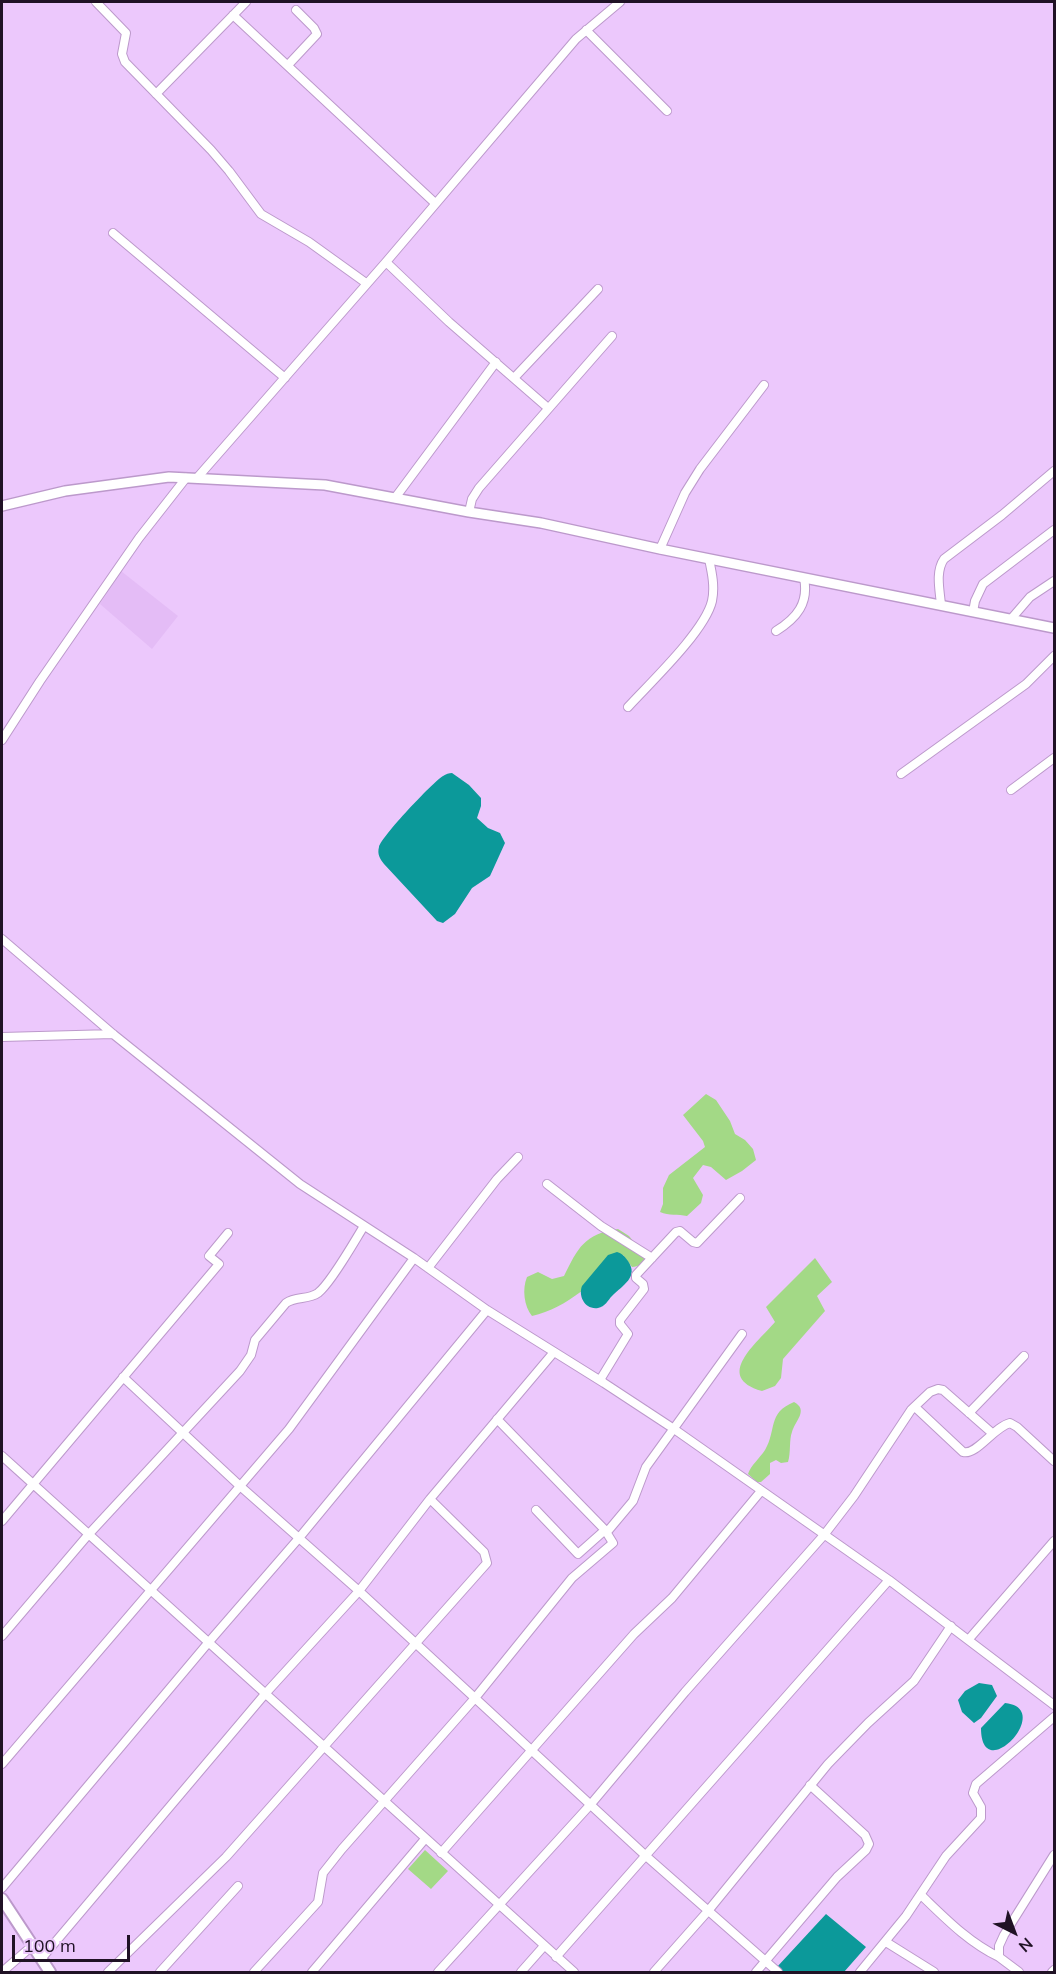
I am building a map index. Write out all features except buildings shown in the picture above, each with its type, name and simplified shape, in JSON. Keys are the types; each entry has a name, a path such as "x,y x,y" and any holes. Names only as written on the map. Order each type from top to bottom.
{"main road":[{"path":"2,1899 32,1946 44,1955 50,1972"}],"street":[{"path":"96,2 126,33 123,58 229,171 261,214 309,242 366,283"},
{"path":"156,94 246,2"},
{"path":"197,478 386,262 568,47 620,2"},
{"path":"288,66 317,34 296,10"},
{"path":"233,15 435,203"},
{"path":"586,30 667,111"},
{"path":"112,233 285,378"},
{"path":"386,262 449,322 548,408"},
{"path":"514,378 598,290"},
{"path":"469,512 472,500 479,488 612,336"},
{"path":"395,498 496,362"},
{"path":"660,549 685,493 700,469 764,385"},
{"path":"941,605 939,573 944,559 1002,515 1054,471"},
{"path":"2,506 65,491 169,477 326,485 541,523 1054,628"},
{"path":"2,740 139,538 186,478"},
{"path":"973,612 975,601 983,584 1054,530"},
{"path":"630,705 692,636 707,614 712,600 713,583 709,559"},
{"path":"776,631 788,623 803,607 806,595 804,578"},
{"path":"1011,619 1030,597 1054,581"},
{"path":"901,774 1026,684 1054,656"},
{"path":"1011,790 1054,758"},
{"path":"2,939 113,1034 300,1184 414,1258 487,1310 674,1429 889,1580 1053,1701"},
{"path":"2,1037 113,1034"},
{"path":"428,1268 497,1179 518,1157"},
{"path":"547,1184 600,1226 652,1258"},
{"path":"600,1380 627,1337 628,1332 620,1324 620,1320 643,1291 644,1287 636,1275 678,1232 697,1243 740,1198"},
{"path":"2,1636 88,1535 240,1371 251,1355 255,1340 286,1303 291,1299 309,1297 325,1286 364,1226"},
{"path":"2,1521 219,1264 209,1256 228,1233"},
{"path":"2,1764 149,1589 289,1429 414,1258"},
{"path":"4,1886 299,1538 487,1310"},
{"path":"536,1510 578,1554 606,1531 633,1501 646,1467 742,1334"},
{"path":"44,1955 265,1694 359,1591 430,1499 554,1352"},
{"path":"969,1413 1024,1356"},
{"path":"123,1377 646,1856 778,1972"},
{"path":"438,1972 591,1804 685,1692 824,1535 854,1496 898,1427 930,1392 938,1389 947,1393 992,1433"},
{"path":"915,1407 963,1452 973,1452 1004,1424 1014,1424 1054,1461"},
{"path":"254,1972 318,1902 321,1895 322,1878 327,1868 475,1698 572,1578 613,1543 606,1531 497,1419"},
{"path":"2,1456 572,1972"},
{"path":"441,1853 644,1623 672,1598 761,1491"},
{"path":"108,1972 226,1857 487,1563 484,1552 430,1499"},
{"path":"969,1639 1054,1540"},
{"path":"556,1957 889,1580"},
{"path":"654,1972 708,1911 810,1785 868,1723 914,1682 951,1626"},
{"path":"860,1972 886,1942 946,1856 981,1818 981,1807 974,1798 973,1789 1054,1717"},
{"path":"756,1972 837,1877 866,1850 869,1844 865,1835 810,1785"},
{"path":"312,1972 425,1839"},
{"path":"999,1957 999,1947 1004,1935 1054,1855"},
{"path":"160,1972 238,1886"},
{"path":"921,1894 964,1935 1019,1972"},
{"path":"886,1942 934,1972"},
{"path":"2,1972 32,1946"},
{"path":"521,1972 544,1946"}],"shaded area":[{"path":"121,571 178,616 152,649 100,604"},
{"path":"452,773 469,785 481,798 477,818 488,828 500,833 505,843 490,876 472,888 455,914 443,923 437,921 384,864 378,850 389,832 419,799 443,776"},
{"path":"706,1094 716,1100 730,1121 735,1134 753,1149 756,1160 726,1180 711,1167 703,1165 693,1178 703,1195 701,1203 687,1216 660,1212 663,1204 663,1188 669,1175 705,1147 683,1115"},
{"path":"618,1229 629,1236 647,1258 639,1265 632,1267 623,1255 570,1300 532,1316 525,1297 527,1277 538,1272 552,1279 564,1276 578,1250 584,1244 606,1231"},
{"path":"617,1252 628,1261 631,1276 603,1306 589,1307 582,1298 582,1286 608,1255"},
{"path":"815,1258 832,1282 817,1296 825,1311 783,1359 781,1378 775,1386 762,1391 748,1385 741,1377 740,1369 743,1359 775,1322 766,1307"},
{"path":"794,1402 801,1412 791,1435 788,1462 781,1463 776,1460 770,1463 770,1474 761,1482 757,1482 748,1474 749,1471 769,1443 776,1417 785,1406"},
{"path":"979,1683 992,1685 997,1696 981,1718 974,1723 962,1712 958,1700 965,1691"},
{"path":"1005,1703 1019,1708 1023,1717 1020,1729 1002,1748 992,1750 984,1744 981,1728"},
{"path":"425,1850 448,1871 431,1889 408,1869"},
{"path":"826,1914 866,1947 844,1972 783,1972 777,1967"}]}
